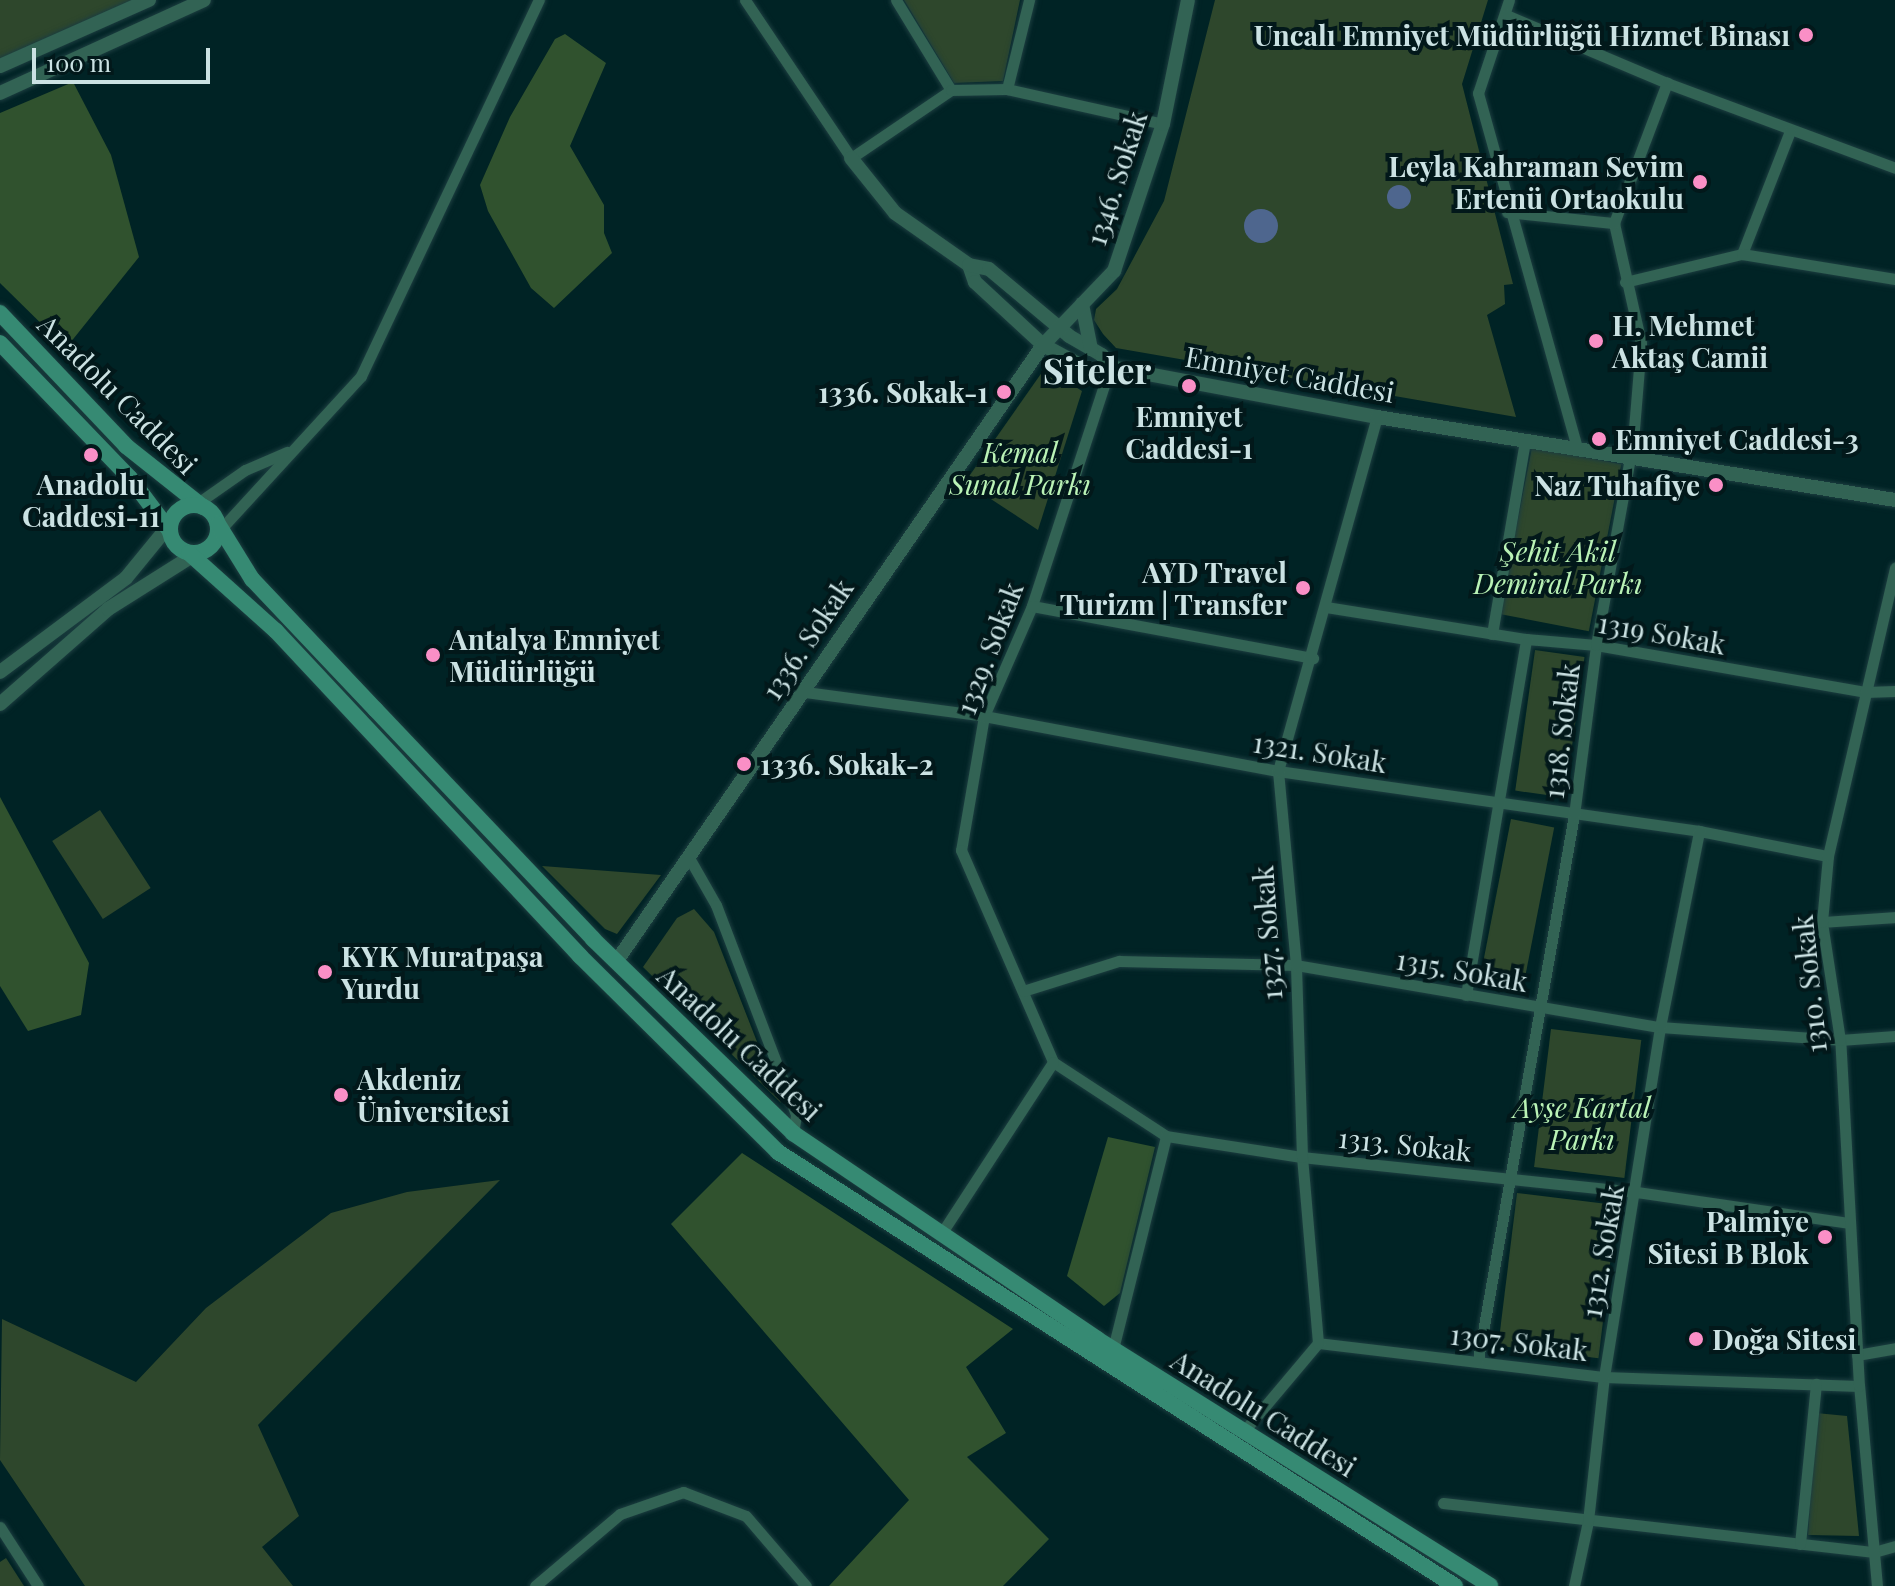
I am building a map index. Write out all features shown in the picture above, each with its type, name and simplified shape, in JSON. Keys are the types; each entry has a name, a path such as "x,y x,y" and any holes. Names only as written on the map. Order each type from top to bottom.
{"main road":[{"name":"Anadolu Caddesi","path":"0,313 126,446 199,505"},
{"name":"Anadolu Caddesi","path":"0,343 130,478 169,527"},
{"path":"199,505 219,528 211,547 193,554 176,545 169,527 180,510 199,505"},
{"name":"Anadolu Caddesi","path":"219,528 252,579 616,962 793,1133 1113,1349 1490,1586"},
{"name":"Anadolu Caddesi","path":"193,554 276,631 601,977 778,1152 1455,1586"}],"street":[{"path":"0,66 149,0"},
{"path":"0,93 204,0"},
{"path":"219,528 287,451 361,376 539,0"},
{"name":"Emniyet Caddesi","path":"745,0 851,158 895,213 969,265 975,282 1043,345 1091,371 1110,367 1377,417 1895,500"},
{"path":"896,0 951,90"},
{"path":"1007,89 1029,0"},
{"name":"1346. Sokak","path":"1043,345 1114,271 1163,124 1188,0"},
{"path":"1509,0 1478,93 1507,212 1577,448"},
{"path":"1506,15 1667,83 1895,168"},
{"path":"1507,212 1614,223 1667,83"},
{"path":"851,158 951,90 1007,89 1163,124"},
{"path":"1742,254 1790,131"},
{"name":"1318. Sokak","path":"1478,1360 1511,1179 1536,1008 1574,815 1596,645 1630,458 1641,343 1614,223"},
{"path":"1625,282 1742,254 1895,279"},
{"path":"969,265 989,269 1110,367"},
{"path":"1082,304 1091,349"},
{"name":"1336. Sokak","path":"616,962 1043,345"},
{"name":"1329. Sokak","path":"1023,991 961,850 984,716 1032,606 1110,367"},
{"name":"1327. Sokak","path":"1318,1343 1302,1157 1296,965 1278,771 1313,658 1377,417"},
{"path":"1492,634 1525,440"},
{"path":"199,505 245,470 287,451"},
{"path":"0,672 126,578 169,527"},
{"path":"0,704 108,609 193,554"},
{"name":"1310. Sokak","path":"1877,1586 1859,1386 1840,1040 1822,922 1828,856 1895,568"},
{"path":"1032,606 1313,658"},
{"name":"1319 Sokak","path":"1326,607 1526,639 1596,645 1865,692 1895,691"},
{"path":"1466,995 1501,802 1526,639"},
{"name":"1321. Sokak","path":"805,692 984,716 1278,771 1699,831 1828,856"},
{"name":"1312. Sokak","path":"1574,1586 1588,1521 1604,1377 1637,1192 1660,1027 1699,831"},
{"path":"688,856 716,905 791,1101 797,1121 793,1133"},
{"path":"1822,922 1895,917"},
{"name":"1315. Sokak","path":"1023,991 1119,961 1296,965 1660,1027 1840,1040 1895,1036"},
{"path":"601,977 616,962"},
{"path":"941,1234 1053,1062 1023,991"},
{"name":"1313. Sokak","path":"1053,1062 1166,1136 1302,1157 1637,1192 1850,1223"},
{"path":"1113,1349 1166,1136"},
{"path":"1244,1431 1318,1343"},
{"name":"1307. Sokak","path":"1318,1343 1604,1377 1859,1386"},
{"path":"1857,1355 1895,1348"},
{"path":"1800,1544 1816,1384"},
{"path":"535,1586 620,1514 683,1492 746,1516 806,1586"},
{"path":"1443,1503 1874,1552 1895,1546"},
{"path":"0,1527 38,1586"}],"green space":[{"path":"0,0 149,0 0,66"},
{"path":"904,0 1020,0 1003,81 954,83"},
{"path":"1215,0 1488,0 1462,84 1513,284 1504,285 1505,304 1487,315 1516,417 1116,348 1103,334 1094,320 1096,309 1117,289 1164,201"},
{"path":"565,34 606,63 570,146 604,205 604,233 612,253 554,308 531,288 488,211 480,185 510,117 555,39"},
{"path":"73,82 111,155 139,257 66,348 0,283 0,113"},
{"name":"Kemal Sunal Parkı","path":"1045,368 1082,391 1038,530 965,482"},
{"name":"Şehit Akil Demiral Parkı","path":"1532,447 1621,464 1589,631 1500,614"},
{"path":"1535,650 1585,657 1565,798 1515,791"},
{"path":"0,797 89,963 81,1015 28,1031 0,986"},
{"path":"100,810 151,888 103,919 52,841"},
{"path":"1511,819 1554,827 1523,989 1480,981"},
{"path":"542,866 661,875 617,934 605,929"},
{"path":"694,909 714,932 781,1103 643,967 677,918"},
{"name":"Ayşe Kartal Parkı","path":"1551,1029 1641,1040 1624,1178 1534,1167"},
{"path":"1108,1137 1155,1147 1120,1293 1104,1306 1067,1276"},
{"path":"742,1153 1013,1329 966,1367 1006,1433 967,1457 1049,1539 1003,1586 829,1586 909,1500 671,1224"},
{"path":"500,1180 258,1425 299,1516 262,1547 293,1586 85,1586 0,1460 2,1319 136,1382 206,1308 331,1213 407,1192"},
{"path":"1517,1193 1617,1205 1598,1358 1498,1346"},
{"path":"1816,1413 1847,1416 1859,1536 1808,1535"},
{"path":"6,1558 24,1586 0,1586 0,1562"}],"water":[{"path":"1399,185 1407,189 1411,197 1407,205 1399,209 1391,205 1387,197 1391,189"},
{"path":"1261,209 1273,214 1278,226 1273,238 1261,243 1249,238 1244,226 1249,214"}],"place":[{"name":"Uncalı Emniyet Müdürlüğü Hizmet Binası","path":"1806,35"},
{"name":"Leyla Kahraman Sevim Ertenü Ortaokulu","path":"1700,182"},
{"name":"H. Mehmet Aktaş Camii","path":"1596,341"},
{"name":"Emniyet Caddesi-1","path":"1189,386"},
{"name":"1336. Sokak-1","path":"1004,392"},
{"name":"Emniyet Caddesi-3","path":"1599,439"},
{"name":"Anadolu Caddesi-11","path":"91,455"},
{"name":"Naz Tuhafiye","path":"1716,485"},
{"name":"AYD Travel Turizm | Transfer","path":"1303,588"},
{"name":"Antalya Emniyet Müdürlüğü","path":"433,655"},
{"name":"1336. Sokak-2","path":"744,764"},
{"name":"KYK Muratpaşa Yurdu","path":"325,972"},
{"name":"Akdeniz Üniversitesi","path":"341,1095"},
{"name":"Palmiye Sitesi B Blok","path":"1825,1237"},
{"name":"Doğa Sitesi","path":"1696,1339"}],"district":[{"name":"Siteler","path":"1097,370"}]}
